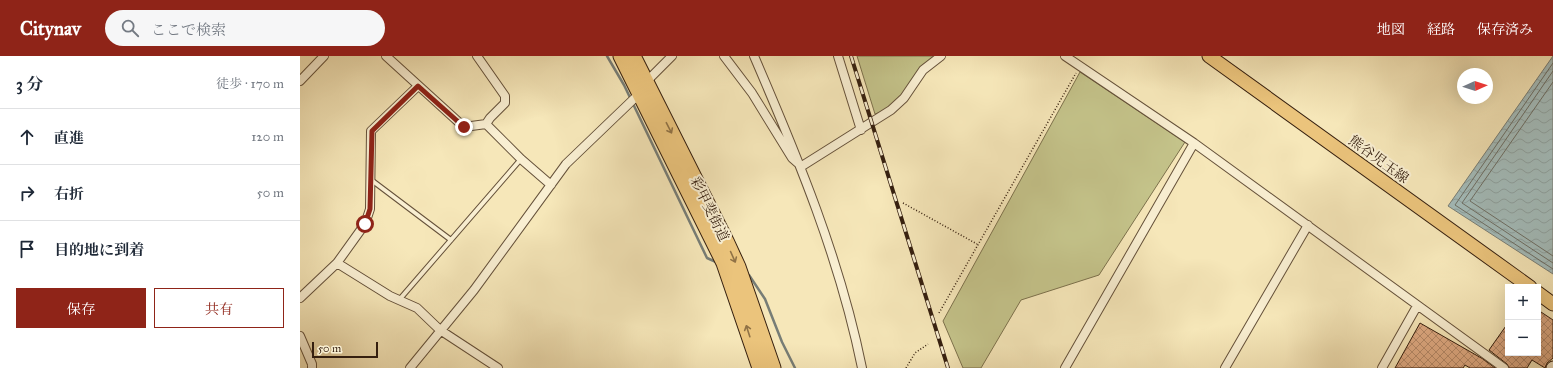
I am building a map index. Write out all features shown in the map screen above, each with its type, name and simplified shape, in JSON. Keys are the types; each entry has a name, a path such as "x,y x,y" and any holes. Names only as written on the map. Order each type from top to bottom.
{"highway":[{"name":"彩甲斐街道","path":"621,56 643,88 738,267 773,368"},
{"name":"彩甲斐街道","path":"633,56 643,88 724,263 760,368"}],"main road":[{"name":"熊谷児玉線","path":"1209,56 1526,284"},
{"path":"1541,295 1553,304"}],"street":[{"path":"300,81 324,56"},
{"path":"386,56 464,127 486,124 505,103 505,96 477,56"},
{"path":"410,368 474,290 566,164 643,88 672,56"},
{"path":"724,56 752,94 792,158 802,166"},
{"path":"754,56 802,166 838,271 862,368"},
{"path":"838,56 861,130"},
{"path":"802,166 891,110 904,98 923,70 941,56"},
{"path":"1065,56 1194,143 1504,368"},
{"path":"300,298 337,263 365,224 370,209 372,131 418,86"},
{"path":"486,124 521,160 551,185"},
{"path":"1065,368 1194,143"},
{"path":"1225,368 1308,225"},
{"path":"337,263 399,300 417,308 440,330 498,368"},
{"path":"1382,368 1417,306"},
{"path":"300,336 312,364 312,368"}],"lane":[{"path":"399,300 521,160"},
{"path":"370,179 451,240"}],"path":[{"path":"939,313 977,244 1080,66"},
{"path":"903,203 977,244"},
{"path":"906,368 914,353 928,344"}],"shaded area":[{"path":"857,56 935,56 890,109 875,114"},
{"path":"1080,72 1185,142 1099,275 1021,300 981,368 963,368 943,321"}],"water":[{"path":"1553,56 1553,274 1448,206"}],"building":[{"path":"1541,312 1553,320 1553,358 1547,363 1545,368 1532,360 1527,368 1509,368 1507,364 1489,350 1505,327 1505,356 1541,356"},
{"path":"1420,323 1483,359 1495,368 1470,368 1465,365 1463,368 1395,368"}],"waterway":[{"path":"607,56 624,85 707,258 716,262"},
{"path":"749,275 765,299 782,342 795,368"}],"railway":[{"path":"851,56 948,368"}],"route":[{"path":"365,224 370,209 372,131 418,86 464,127"}]}
